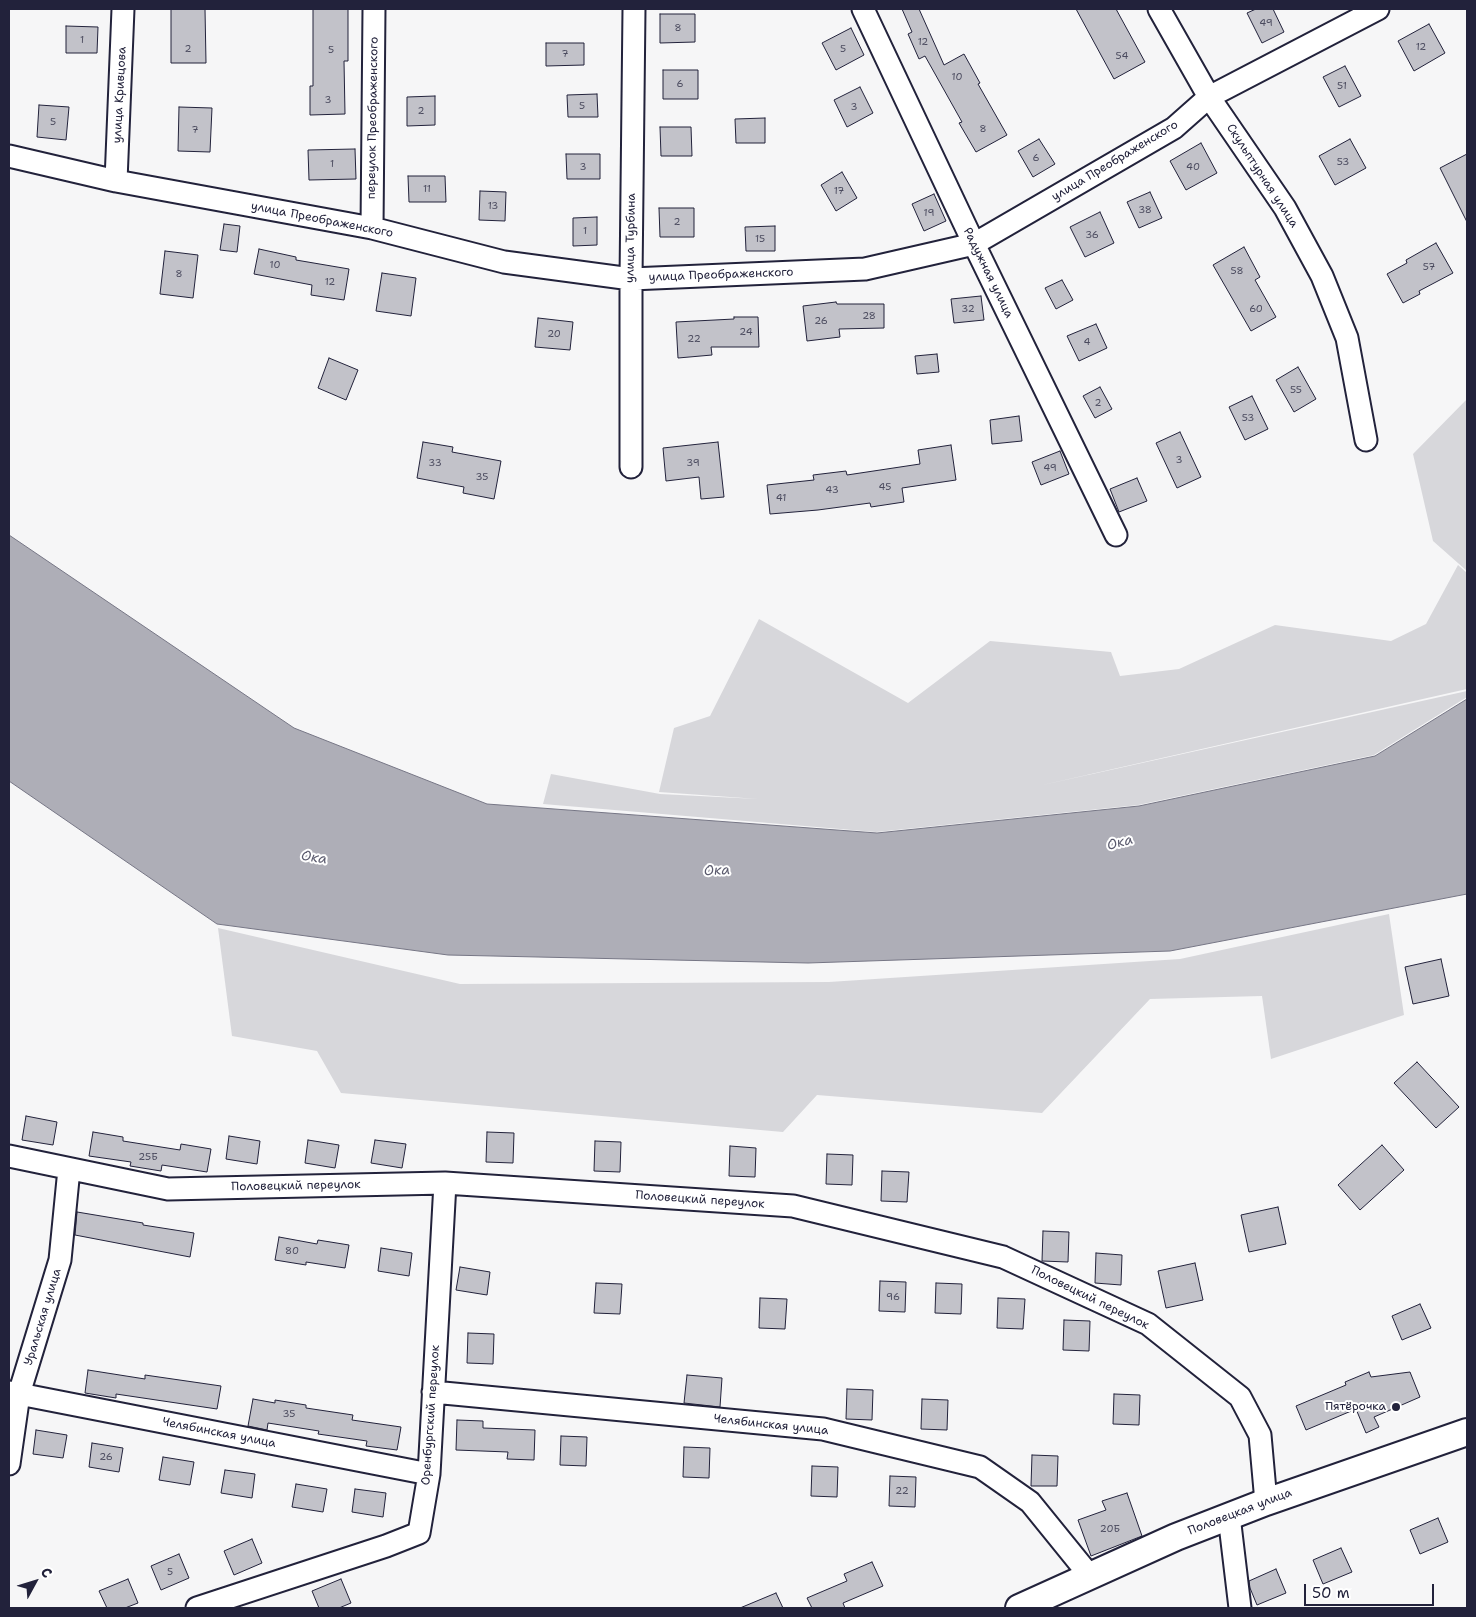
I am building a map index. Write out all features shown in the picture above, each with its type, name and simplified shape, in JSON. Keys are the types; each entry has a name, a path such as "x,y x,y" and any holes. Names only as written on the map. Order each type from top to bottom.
{"street":[{"name":"улица Кривцова","path":"116,181 123,9"},
{"name":"переулок Преображенского","path":"372,228 374,9"},
{"name":"улица Турбина","path":"632,467 631,279 634,9"},
{"name":"Радужная улица","path":"863,9 974,244 1116,535"},
{"name":"Скульптурная улица","path":"1159,9 1209,97 1285,208 1322,276 1347,338 1366,440"},
{"name":"улица Преображенского","path":"9,156 116,181 372,228 504,262 631,279 865,269 974,244 1174,128 1209,97 1378,9"},
{"name":"Половецкий переулок","path":"9,1156 168,1189 445,1183 793,1206 1004,1257 1148,1324 1240,1397 1260,1435 1266,1502"},
{"name":"Уральская улица","path":"9,1464 14,1393 60,1260 69,1168"},
{"name":"Оренбургский переулок","path":"198,1608 386,1546 419,1533 429,1474 445,1183"},
{"name":"Челябинская улица","path":"434,1392 823,1429 980,1467 1030,1502 1090,1576"},
{"name":"Челябинская улица","path":"14,1393 429,1474"},
{"name":"Половецкая улица","path":"1019,1608 1176,1536 1266,1502 1467,1432"},
{"path":"1230,1516 1240,1608"}],"shaded area":[{"path":"1467,399 1467,571 1433,541 1413,454"},
{"path":"1458,565 1467,573 1467,689 1038,786 1467,691 1467,697 1374,755 1138,805 876,832 543,804 551,774 660,794 758,799 659,792 674,728 710,716 759,619 908,703 990,641 1111,652 1120,676 1179,669 1275,625 1391,641 1426,624"},
{"path":"1389,914 1404,1015 1271,1059 1262,996 1150,999 1042,1113 817,1095 783,1132 341,1093 317,1051 232,1036 218,928 460,984 829,982 1180,959"}],"water":[{"name":"Ока","path":"9,535 294,728 487,804 877,833 1139,806 1375,756 1467,699 1467,894 1170,951 808,963 448,955 217,924 9,781"}],"building":[{"path":"171,9 205,9 206,63 171,63"},
{"path":"313,9 348,9 348,61 344,61 345,114 310,115 310,86 313,86"},
{"path":"902,9 919,9 944,65 964,54 980,83 978,84 1007,135 976,152 959,123 962,122 925,56 919,59 908,34 912,32"},
{"path":"1076,9 1116,9 1145,62 1114,79"},
{"path":"1256,9 1273,9 1284,32 1262,43 1247,13"},
{"path":"660,14 695,14 695,42 660,43"},
{"path":"1429,24 1445,53 1414,71 1398,41"},
{"path":"66,26 98,27 97,53 66,53"},
{"path":"851,28 864,55 836,70 822,43"},
{"path":"546,43 584,43 584,65 546,66"},
{"path":"1345,66 1361,96 1339,107 1323,77"},
{"path":"663,70 698,70 698,99 663,99"},
{"path":"860,87 873,113 847,127 834,100"},
{"path":"597,94 598,117 568,117 567,95"},
{"path":"435,96 435,125 407,126 407,97"},
{"path":"39,105 69,107 66,140 37,137"},
{"path":"179,107 212,108 210,152 178,151"},
{"path":"765,118 765,143 736,143 735,119"},
{"path":"660,127 691,127 692,156 661,156"},
{"path":"1039,139 1055,164 1033,177 1018,151"},
{"path":"1350,139 1366,168 1335,185 1319,156"},
{"path":"1201,143 1217,173 1186,190 1170,161"},
{"path":"355,149 356,179 309,180 308,150"},
{"path":"566,154 600,154 600,179 567,179"},
{"path":"1467,154 1467,222 1440,168"},
{"path":"842,172 857,198 836,211 821,185"},
{"path":"408,176 445,176 446,202 409,202"},
{"path":"480,191 506,192 505,221 479,220"},
{"path":"1150,192 1162,218 1139,228 1127,202"},
{"path":"934,194 946,221 924,231 912,204"},
{"path":"659,208 694,208 694,237 660,237"},
{"path":"1100,212 1114,243 1085,257 1070,227"},
{"path":"597,217 597,245 573,246 573,218"},
{"path":"224,224 240,226 237,252 220,250"},
{"path":"775,226 775,251 746,251 745,227"},
{"path":"1436,243 1453,273 1419,291 1420,294 1403,303 1387,274 1407,263 1406,260"},
{"path":"1244,247 1260,277 1255,280 1276,317 1251,331 1213,265"},
{"path":"259,249 296,257 296,260 349,269 344,300 311,295 312,285 254,274"},
{"path":"165,251 198,255 193,298 160,294"},
{"path":"382,273 416,278 411,316 376,311"},
{"path":"1062,280 1073,300 1056,309 1045,288"},
{"path":"981,296 984,320 954,323 951,299"},
{"path":"836,302 837,304 884,304 884,328 839,329 840,337 807,341 803,306"},
{"path":"734,317 758,317 759,347 711,347 712,355 678,358 676,322 734,319"},
{"path":"538,318 573,322 570,350 535,347"},
{"path":"1096,324 1107,348 1079,361 1067,336"},
{"path":"937,354 939,372 917,374 915,356"},
{"path":"329,358 358,370 346,400 318,388"},
{"path":"1298,367 1316,399 1294,412 1276,380"},
{"path":"1100,387 1112,409 1095,418 1083,396"},
{"path":"1252,396 1268,429 1245,440 1229,407"},
{"path":"1019,416 1022,441 992,444 990,420"},
{"path":"1180,432 1201,477 1177,488 1156,443"},
{"path":"423,442 453,447 452,452 501,461 494,499 463,493 464,487 417,478"},
{"path":"718,442 724,497 701,499 699,477 666,481 663,448"},
{"path":"951,445 956,480 902,488 904,502 871,507 870,503 770,514 767,485 814,480 813,475 846,471 847,475 920,464 918,450"},
{"path":"1060,451 1069,474 1041,485 1032,462"},
{"path":"1137,478 1147,501 1119,512 1110,489"},
{"path":"1441,959 1449,996 1413,1004 1405,967"},
{"path":"1417,1062 1459,1107 1436,1128 1394,1083"},
{"path":"26,1116 57,1122 53,1145 22,1140"},
{"path":"93,1132 123,1137 123,1141 180,1150 181,1144 211,1149 207,1172 162,1165 161,1171 130,1166 131,1162 89,1156"},
{"path":"487,1132 514,1133 513,1163 486,1162"},
{"path":"229,1136 260,1141 257,1164 226,1159"},
{"path":"308,1140 339,1145 335,1168 305,1163"},
{"path":"375,1140 406,1144 402,1168 371,1163"},
{"path":"595,1141 621,1142 620,1172 594,1171"},
{"path":"1382,1145 1404,1170 1360,1210 1338,1185"},
{"path":"730,1146 756,1148 755,1177 729,1176"},
{"path":"827,1154 853,1155 852,1185 826,1184"},
{"path":"882,1171 909,1172 907,1202 881,1201"},
{"path":"1278,1207 1286,1244 1249,1252 1241,1215"},
{"path":"77,1212 194,1233 190,1257 75,1235"},
{"path":"1043,1231 1069,1232 1068,1262 1042,1261"},
{"path":"279,1237 317,1244 318,1240 349,1245 345,1268 306,1262 306,1265 275,1260"},
{"path":"381,1248 412,1253 409,1276 378,1271"},
{"path":"1096,1253 1122,1255 1121,1285 1095,1283"},
{"path":"1195,1263 1203,1300 1166,1308 1158,1271"},
{"path":"460,1267 490,1272 487,1295 456,1290"},
{"path":"880,1281 906,1282 905,1312 879,1311"},
{"path":"596,1283 622,1284 620,1314 594,1313"},
{"path":"936,1283 962,1284 961,1314 935,1313"},
{"path":"760,1298 787,1299 785,1329 759,1328"},
{"path":"998,1298 1025,1299 1023,1329 997,1328"},
{"path":"1420,1304 1431,1328 1402,1340 1392,1316"},
{"path":"1064,1320 1090,1321 1089,1351 1063,1350"},
{"path":"468,1333 494,1334 493,1364 467,1363"},
{"path":"88,1370 145,1379 145,1375 221,1386 217,1409 116,1394 116,1398 85,1393"},
{"path":"1369,1372 1371,1377 1410,1372 1420,1397 1374,1417 1379,1427 1366,1433 1356,1409 1306,1430 1296,1406 1346,1385 1345,1382"},
{"path":"687,1375 722,1378 720,1407 684,1403"},
{"path":"847,1389 873,1390 872,1420 846,1419"},
{"path":"1114,1394 1140,1395 1139,1425 1113,1424"},
{"path":"253,1399 306,1405 306,1408 353,1415 352,1420 401,1427 397,1450 366,1446 367,1441 318,1434 319,1431 268,1423 267,1430 248,1426"},
{"path":"922,1399 948,1400 947,1430 921,1429"},
{"path":"457,1420 483,1421 483,1428 535,1430 534,1460 507,1459 508,1452 456,1450"},
{"path":"36,1430 67,1435 63,1458 33,1454"},
{"path":"561,1436 587,1437 586,1466 560,1465"},
{"path":"92,1443 123,1448 119,1472 89,1467"},
{"path":"684,1447 710,1448 709,1478 683,1477"},
{"path":"1032,1455 1058,1456 1057,1486 1031,1486"},
{"path":"163,1457 194,1462 190,1485 159,1480"},
{"path":"812,1466 838,1467 837,1497 811,1496"},
{"path":"225,1470 255,1474 252,1498 221,1493"},
{"path":"890,1476 916,1477 915,1507 889,1506"},
{"path":"296,1484 327,1489 323,1512 292,1507"},
{"path":"355,1489 386,1493 383,1517 352,1512"},
{"path":"1127,1493 1142,1536 1091,1556 1078,1520 1106,1510 1102,1501"},
{"path":"1438,1518 1448,1542 1420,1554 1410,1530"},
{"path":"252,1539 262,1563 234,1575 224,1551"},
{"path":"1341,1548 1352,1572 1323,1584 1313,1560"},
{"path":"179,1554 189,1578 161,1590 151,1566"},
{"path":"872,1562 883,1586 843,1603 845,1608 812,1608 807,1598 847,1581 844,1574"},
{"path":"1276,1569 1286,1593 1257,1605 1249,1581"},
{"path":"128,1579 138,1603 125,1608 107,1608 99,1591"},
{"path":"341,1579 351,1603 339,1608 319,1608 312,1591"},
{"path":"776,1593 783,1608 740,1608"}],"place":[{"name":"Пятёрочка","path":"1396,1407"}]}
